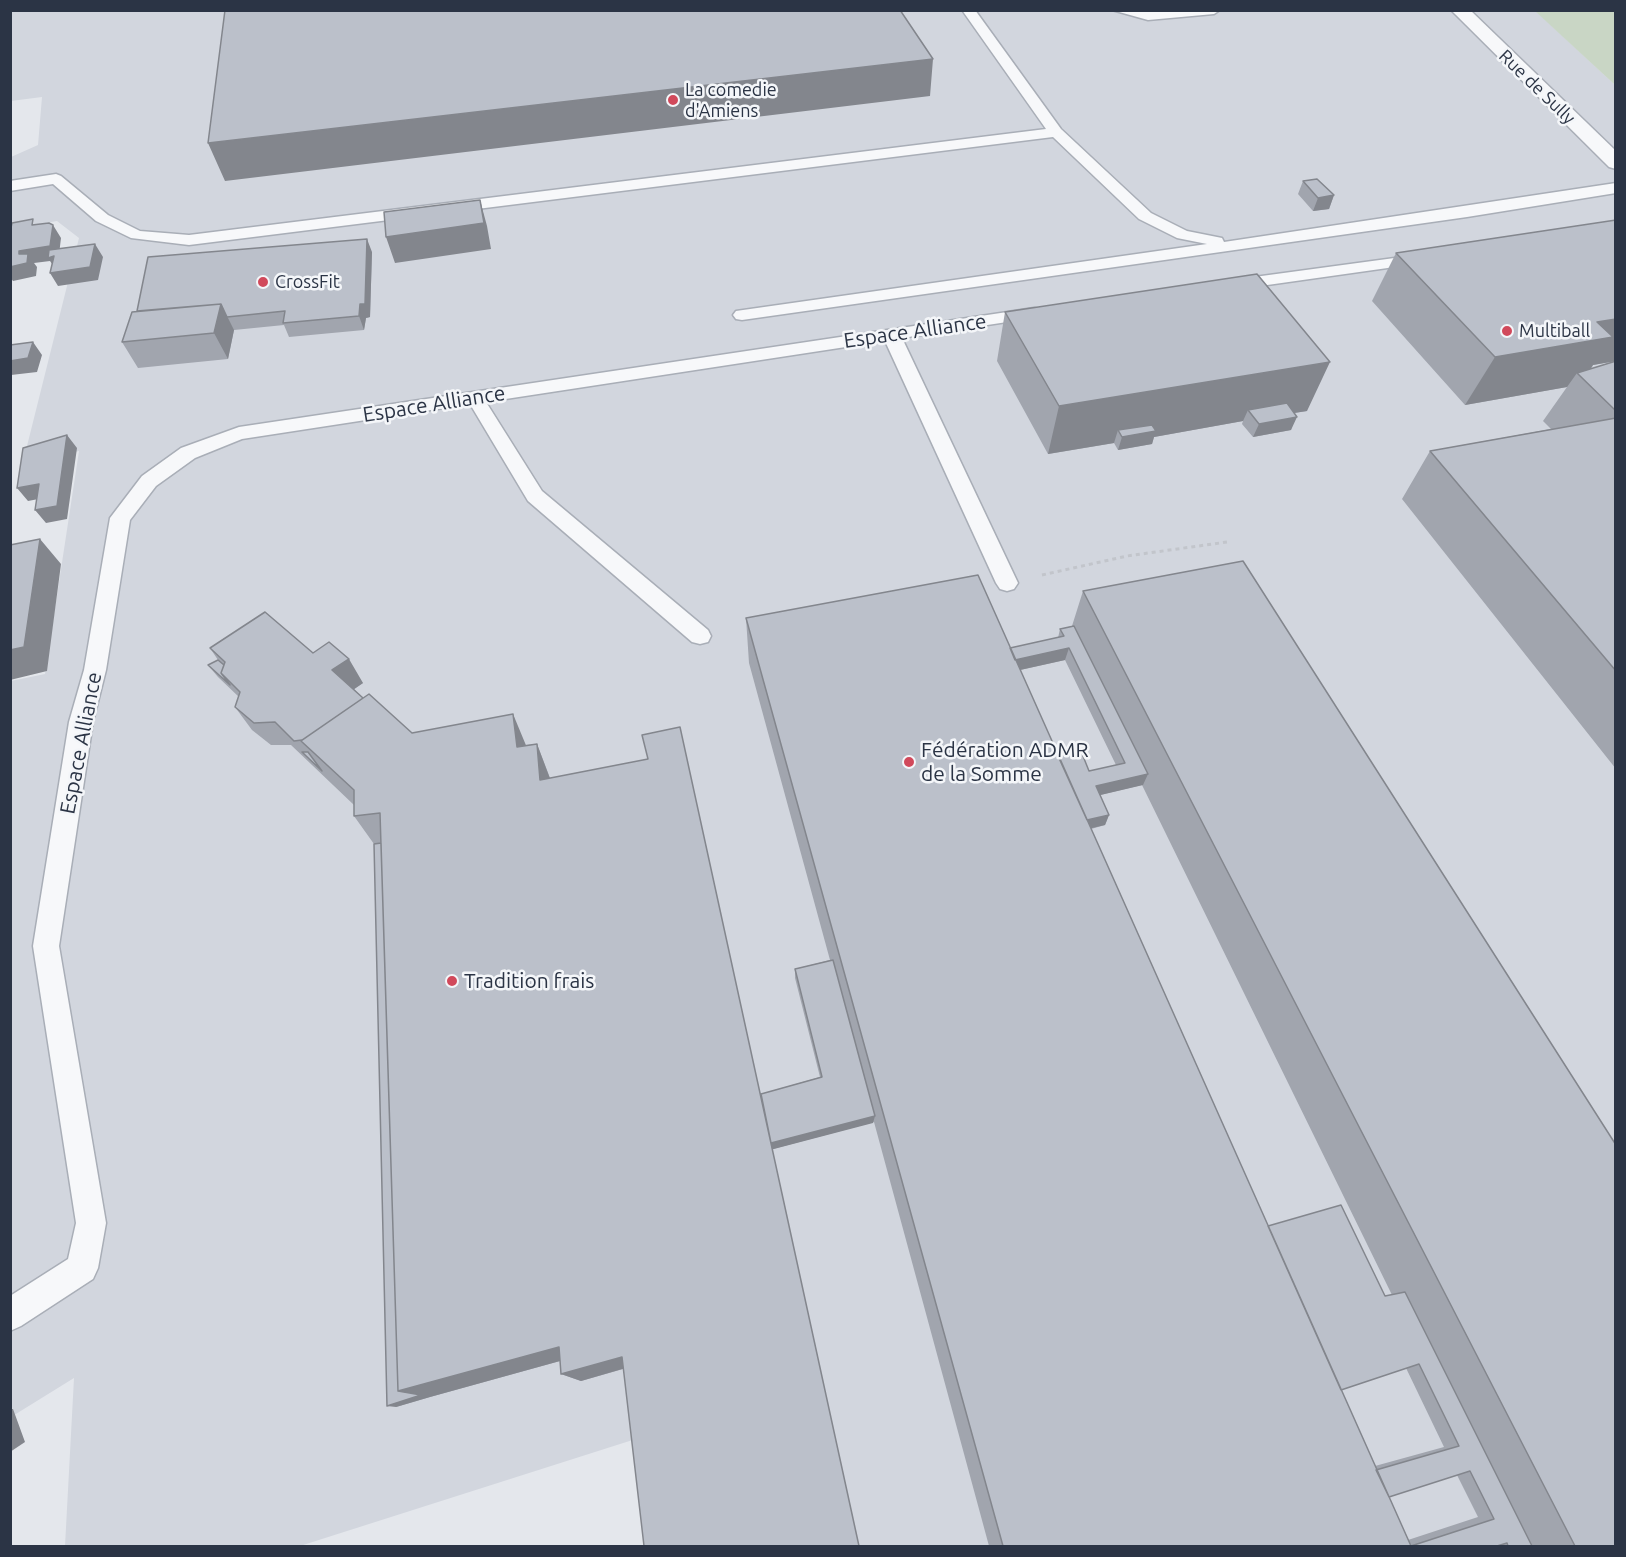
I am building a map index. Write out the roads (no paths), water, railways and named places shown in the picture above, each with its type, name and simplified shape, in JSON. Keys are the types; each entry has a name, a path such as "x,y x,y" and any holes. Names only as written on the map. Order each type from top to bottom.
{"street":[{"name":"Rue de Sully","path":"1459,10 1616,163"}],"lane":[{"path":"968,10 1056,132 1145,216 1183,235 1239,244"},
{"path":"1118,10 1148,16 1214,10"},
{"path":"10,186 56,179 102,218 137,235 189,240 1056,132"},
{"path":"742,315 1467,212 1616,188"},
{"path":"1215,287 1439,257"},
{"name":"Espace Alliance","path":"10,1315 81,1268 91,1223 46,946 81,722 95,670 120,518 148,481 188,453 238,433 1053,310"},
{"path":"891,334 1007,584"},
{"path":"475,398 535,496 700,636"}],"place":[{"name":"La comedie d'Amiens","path":"673,100"},
{"name":"CrossFit","path":"263,282"},
{"name":"Multiball","path":"1507,331"},
{"name":"Fédération ADMR de la Somme","path":"909,762"},
{"name":"Tradition frais","path":"452,981"}]}
